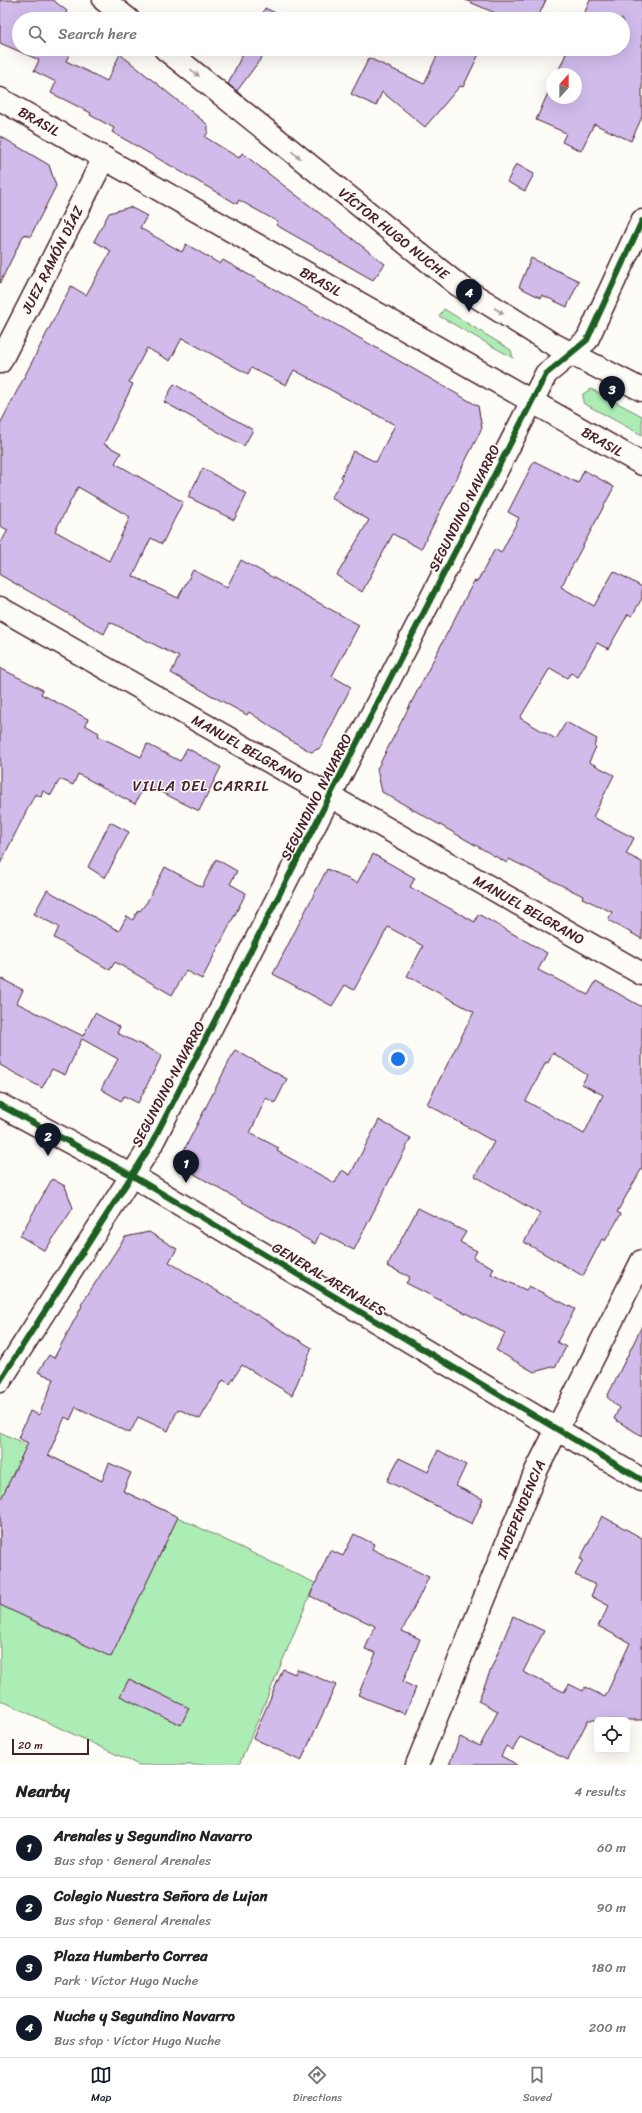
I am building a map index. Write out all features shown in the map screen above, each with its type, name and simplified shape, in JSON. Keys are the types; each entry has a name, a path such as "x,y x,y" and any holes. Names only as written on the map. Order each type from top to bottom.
{"street":[{"path":"104,0 119,12"},
{"name":"VÍCTOR HUGO NUCHE","path":"174,56 458,285 512,320 571,354 642,390"},
{"name":"BRASIL","path":"0,99 532,400 642,464"},
{"name":"JUEZ RAMÓN DÍAZ","path":"0,362 104,158"},
{"name":"SEGUNDINO NAVARRO","path":"0,1381 150,1147 532,400 546,374 587,340 642,221"},
{"name":"MANUEL BELGRANO","path":"0,608 642,974"},
{"name":"GENERAL ARENALES","path":"0,1105 131,1175 642,1480"},
{"name":"INDEPENDENCIA","path":"417,1765 536,1471 642,1262"}],"green space":[{"path":"444,309 511,350 513,358 439,316"},
{"path":"591,389 642,416 642,435 583,403 583,394"},
{"path":"0,1432 315,1583 239,1765 139,1765 0,1700"}],"building":[{"path":"0,0 53,0 67,11 12,12 12,48 0,43"},
{"path":"465,0 546,0 540,12 493,12"},
{"path":"590,0 642,0 642,117 631,141 594,124 581,151 562,142 566,133 536,120 546,98 546,104 582,104 582,68 560,68 565,56 630,56 630,12 585,12"},
{"path":"265,8 273,12 263,12"},
{"path":"30,56 68,56 66,61 107,81 119,56 122,56 208,125 208,132 205,137 239,158 242,153 385,264 373,280 276,225 278,222 239,200 237,204 112,132 114,128 90,115 91,113 51,93 56,82 34,71 39,60"},
{"path":"242,56 263,56 237,91 228,84"},
{"path":"437,56 478,56 463,87 460,86 425,127 382,92 376,106 351,94 369,58 424,84"},
{"path":"0,136 49,165 56,186 30,237 24,234 0,283"},
{"path":"516,164 534,174 525,191 507,182"},
{"path":"130,207 147,216 140,228 182,252 186,244 220,264 223,260 478,406 482,428 421,549 393,534 362,592 337,575 369,520 331,498 343,479 341,477 353,451 376,462 395,425 294,370 286,385 251,368 248,374 182,338 170,361 147,348 129,382 133,384 104,444 121,453 115,463 183,502 162,544 151,538 133,576 178,598 193,570 227,587 241,560 359,625 332,676 351,687 320,748 311,752 282,735 249,712 247,715 171,673 179,657 110,622 104,634 0,575 0,544 8,530 0,526 0,424 71,286 86,295 111,251 94,241 109,213","holes":["78,487 130,517 109,561 55,531"]},
{"path":"531,258 579,281 567,307 542,295 541,298 519,287"},
{"path":"174,384 253,430 244,446 164,402"},
{"path":"534,461 578,483 584,470 614,487 561,587 594,606 614,571 642,587 642,598 632,616 628,614 608,649 597,643 578,677 571,673 567,678 550,668 520,718 556,739 566,722 597,739 594,746 596,747 589,762 614,775 593,817 634,838 626,854 642,862 642,939 608,920 612,912 582,898 583,896 509,859 507,863 382,792 377,769 474,581 477,582 495,549 501,553 519,518 508,512"},
{"path":"203,468 247,494 234,520 188,497"},
{"path":"0,668 43,690 41,694 88,719 85,725 99,733 98,736 141,757 147,744 180,761 187,748 221,767 199,811 145,784 135,804 78,774 73,785 60,779 51,795 43,791 41,797 35,794 0,864"},
{"path":"110,822 129,832 105,878 88,867"},
{"path":"373,854 415,878 410,887 475,922 478,914 547,953 538,970 588,995 596,981 642,1007 642,1168 617,1212 621,1214 605,1241 602,1239 583,1276 524,1242 540,1214 475,1176 494,1142 427,1104 474,1012 407,976 423,946 388,927 354,990 345,985 332,1006 273,974 327,869 357,883","holes":["553,1053 587,1075 582,1084 603,1095 584,1134 526,1101 546,1062 548,1063"]},
{"path":"216,859 237,871 230,884 246,893 202,979 186,971 172,995 115,962 110,970 54,938 59,927 34,914 47,890 119,931 127,916 133,920 138,910 140,911 147,902 165,867 202,887"},
{"path":"0,978 23,990 17,1003 83,1036 95,1013 120,1027 117,1033 162,1055 138,1103 124,1096 121,1101 101,1089 118,1059 82,1039 65,1075 52,1069 42,1088 0,1065"},
{"path":"235,1050 287,1079 275,1103 266,1098 250,1133 279,1148 277,1151 335,1183 342,1170 350,1175 379,1120 411,1138 354,1250 320,1233 315,1244 184,1168 182,1154"},
{"path":"52,1179 65,1186 73,1208 45,1251 20,1236"},
{"path":"418,1208 466,1232 460,1242 477,1251 473,1258 494,1268 491,1274 526,1290 529,1286 575,1309 557,1342 566,1347 556,1366 534,1372 496,1350 505,1333 406,1283 410,1277 387,1266"},
{"path":"149,1232 177,1249 169,1262 312,1348 292,1395 242,1365 230,1384 223,1380 200,1419 178,1409 168,1431 138,1417 130,1433 76,1407 70,1420 65,1417 48,1455 102,1481 109,1463 131,1473 123,1491 178,1517 111,1657 0,1605 0,1501 28,1443 18,1438 30,1411 39,1415 54,1379 38,1372 49,1355 54,1358 82,1306 81,1305 125,1237"},
{"path":"642,1326 642,1436 614,1419 619,1408 607,1397"},
{"path":"438,1450 466,1465 456,1486 483,1499 472,1524 387,1481 399,1458 428,1472"},
{"path":"602,1516 642,1538 642,1720 630,1720 630,1717 594,1717 594,1720 588,1720 568,1760 520,1737 513,1750 506,1746 501,1756 518,1765 449,1765 460,1737 480,1746 498,1711 478,1701 513,1616 544,1631 523,1672 564,1692 569,1684 583,1691 585,1687 605,1697 630,1643 598,1626 609,1606 591,1596 596,1585 575,1575 583,1560 580,1559"},
{"path":"354,1534 374,1544 372,1549 429,1577 402,1631 420,1639 403,1682 416,1688 405,1714 358,1695 376,1653 365,1649 375,1626 310,1596 330,1550 343,1556"},
{"path":"283,1669 295,1674 297,1669 336,1685 301,1761 253,1738"},
{"path":"129,1679 189,1708 181,1725 120,1696"}],"cycle path":[{"path":"0,1381 150,1147 546,374 587,340 642,221"},
{"path":"0,1105 131,1175 642,1480"}],"place":[{"name":"Nuche y Segundino Navarro","path":"469,312"},
{"name":"Plaza Humberto Correa","path":"612,409"},
{"name":"Colegio Nuestra Señora de Lujan","path":"48,1156"},
{"name":"Arenales y Segundino Navarro","path":"186,1183"}],"district":[{"name":"VILLA DEL CARRIL","path":"201,786"}]}
